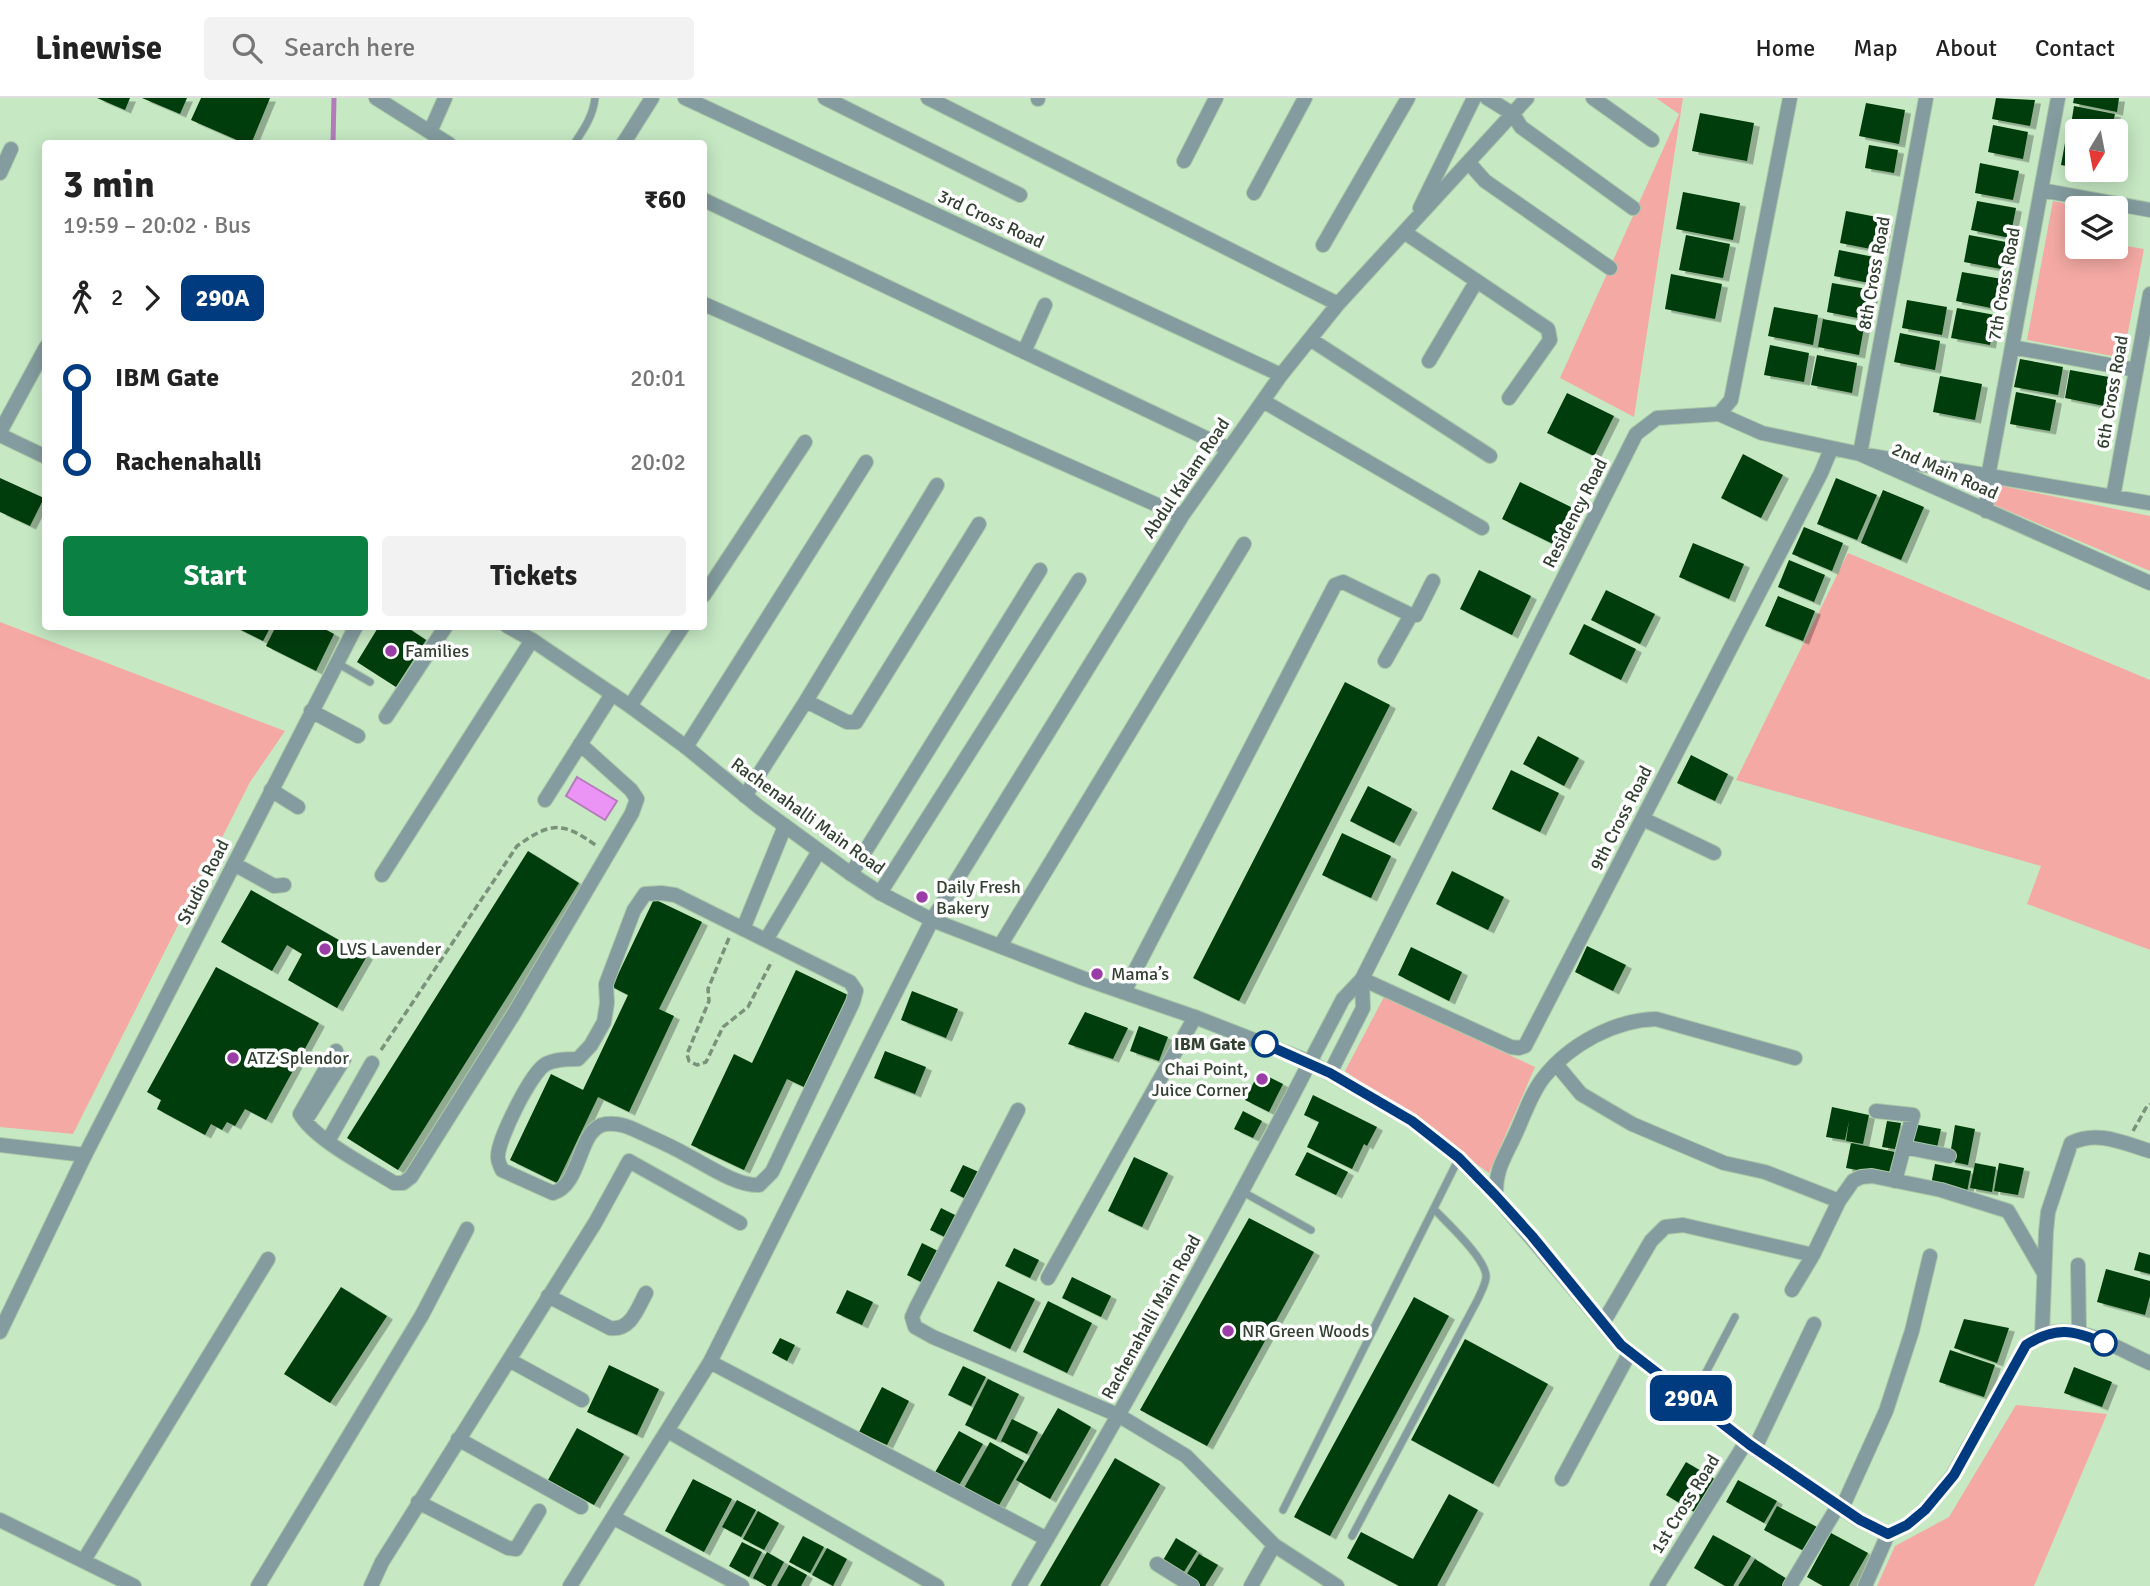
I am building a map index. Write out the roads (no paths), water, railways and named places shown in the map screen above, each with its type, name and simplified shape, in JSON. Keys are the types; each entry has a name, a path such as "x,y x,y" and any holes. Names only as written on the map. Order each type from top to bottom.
{"street":[{"path":"376,98 443,140"},
{"path":"430,132 445,98"},
{"path":"626,140 652,98"},
{"name":"3rd Cross Road","path":"685,98 1281,375"},
{"path":"825,98 1020,195"},
{"path":"928,98 1338,304"},
{"path":"1184,160 1216,98"},
{"path":"1254,193 1306,98"},
{"path":"1323,245 1408,98"},
{"path":"1415,219 1474,98"},
{"path":"1487,98 1513,114 1521,127 1633,208"},
{"name":"Abdul Kalam Road","path":"570,1586 710,1362 932,920 1182,516 1281,375 1338,304 1527,98"},
{"path":"1593,98 1652,140"},
{"path":"1719,414 1731,400 1790,98"},
{"name":"8th Cross Road","path":"1860,454 1926,98"},
{"name":"7th Cross Road","path":"1986,510 1988,477 2058,98"},
{"path":"0,173 11,149"},
{"path":"1469,163 1485,181 1610,268"},
{"path":"2041,190 2150,210"},
{"path":"707,201 1228,449"},
{"path":"1404,232 1548,329 1550,340 1509,398"},
{"path":"1429,361 1476,282"},
{"name":"6th Cross Road","path":"2113,496 2150,294"},
{"path":"707,305 1182,516"},
{"path":"1024,352 1045,305"},
{"path":"1310,340 1490,456"},
{"path":"2012,347 2136,370"},
{"path":"42,355 0,434 42,455"},
{"path":"1263,401 1482,527"},
{"name":"2nd Main Road","path":"1719,414 1762,433 1860,454 2150,583"},
{"name":"Residency Road","path":"1310,1062 1343,999 1362,979 1636,434 1657,418 1719,414"},
{"path":"707,590 804,442"},
{"name":"9th Cross Road","path":"1362,979 1511,1047 1525,1046 1815,485 1831,449"},
{"path":"1860,454 2150,503"},
{"path":"686,747 866,462"},
{"path":"745,796 937,485"},
{"path":"806,701 847,722 856,722 979,524"},
{"path":"1000,946 1244,544"},
{"path":"850,874 1040,570"},
{"path":"880,893 1079,580"},
{"path":"1124,992 1335,585 1343,582 1416,615 1433,581"},
{"path":"1384,661 1411,615"},
{"name":"Studio Road","path":"0,1332 85,1155 354,630"},
{"path":"386,717 443,630"},
{"name":"Rachenahalli Main Road","path":"514,630 630,706 785,826 880,893 932,920 1310,1062 1412,1121 1459,1158 1496,1196 1621,1345 1750,1445 1860,1520 1888,1534"},
{"path":"630,706 680,630"},
{"path":"382,875 532,640"},
{"path":"545,800 612,694"},
{"path":"311,711 358,736"},
{"path":"340,1055 300,1114 316,1133 394,1183 403,1183 411,1177 515,1013 632,813 637,799 631,790 580,744"},
{"path":"271,790 298,807"},
{"path":"1643,819 1714,853"},
{"path":"739,927 785,826"},
{"path":"773,944 819,851"},
{"path":"234,864 274,886 284,885"},
{"path":"645,894 674,895 773,944 850,982 856,991 772,1172 765,1180 759,1185 751,1185 734,1179 621,1124 603,1124 592,1130 562,1190 554,1193 502,1170 497,1158 501,1141 528,1084 544,1064 578,1059 591,1045 604,1023 606,984 634,910 645,894"},
{"name":"Residency Road","path":"1330,1073 1363,1008 1362,979"},
{"path":"1048,1278 1195,1017"},
{"path":"1496,1196 1496,1177 1542,1079 1583,1042 1638,1019 1656,1018 1795,1058"},
{"name":"Rachenahalli Main Road","path":"1019,1586 1243,1192 1310,1062"},
{"path":"328,1141 372,1063"},
{"path":"1556,1064 1581,1094 1632,1124 1724,1163 1765,1172 1839,1201"},
{"path":"1018,1110 912,1317 915,1327 1118,1416 1186,1456 1274,1545 1337,1586"},
{"path":"1876,1111 1913,1115 1895,1181"},
{"path":"2042,1335 2048,1212 2071,1143 2084,1137 2096,1136 2150,1151"},
{"path":"0,1145 85,1155"},
{"path":"1904,1147 1949,1156"},
{"path":"372,1586 377,1571 418,1502 595,1223 629,1161 740,1223"},
{"path":"1793,1290 1839,1201 1853,1181 1872,1176 1941,1191 2008,1211 2044,1273"},
{"path":"1603,1323 1651,1241 1665,1227 1683,1225 1813,1255"},
{"path":"258,1586 422,1315 467,1229"},
{"path":"1790,1586 1840,1507 1886,1411 1912,1331 1930,1256"},
{"path":"83,1560 268,1259"},
{"path":"2078,1265 2080,1332"},
{"path":"548,1296 610,1328 619,1329 628,1325 646,1293"},
{"name":"1st Cross Road","path":"1657,1586 1750,1445 1814,1324"},
{"path":"1865,1586 1888,1534 1907,1525 1925,1510 1954,1475 2026,1345 2042,1335 2057,1331 2080,1332 2150,1363"},
{"path":"1562,1479 1630,1352"},
{"path":"509,1360 582,1400"},
{"path":"710,1362 1047,1539"},
{"path":"668,1431 937,1586"},
{"path":"458,1439 581,1507"},
{"path":"418,1502 508,1548 516,1549 540,1511"},
{"path":"614,1518 742,1586"},
{"path":"0,1520 134,1586"},
{"path":"1251,1586 1274,1545"},
{"path":"1157,1564 1192,1586"}],"lane":[{"path":"577,140 588,124 595,98"},
{"path":"336,662 370,682"},
{"path":"1283,1510 1459,1158"},
{"path":"1243,1192 1311,1230"},
{"path":"1352,1536 1478,1299 1486,1276 1484,1266 1434,1209"},
{"path":"1692,1399 1735,1317"}],"waterway":[{"path":"333,140 334,98"}],"place":[{"name":"Families","path":"391,651"},
{"name":"Daily Fresh Bakery","path":"922,897"},
{"name":"LVS Lavender","path":"325,949"},
{"name":"Mama’s","path":"1097,974"},
{"name":"IBM Gate","path":"1265,1044"},
{"name":"ATZ Splendor","path":"233,1058"},
{"name":"Chai Point, Juice Corner","path":"1262,1079"},
{"name":"NR Green Woods","path":"1228,1331"}]}
